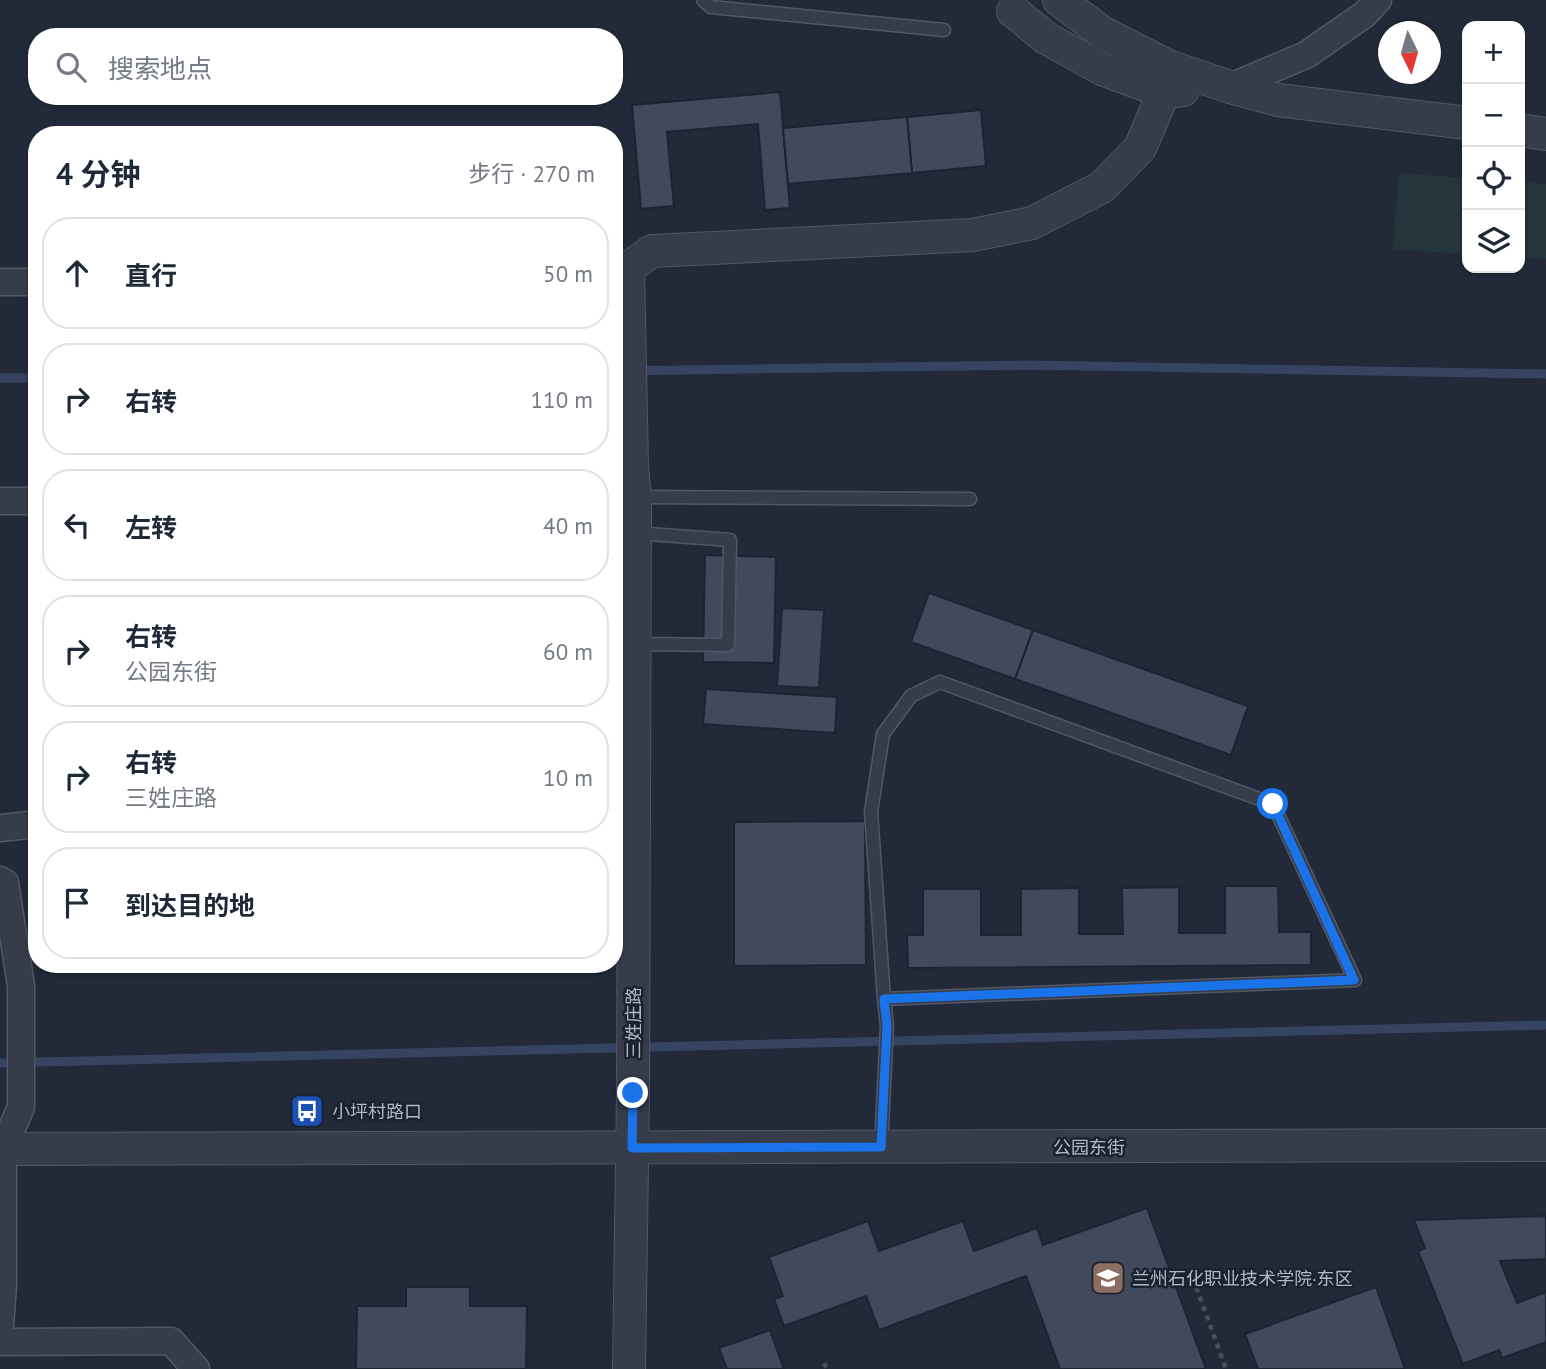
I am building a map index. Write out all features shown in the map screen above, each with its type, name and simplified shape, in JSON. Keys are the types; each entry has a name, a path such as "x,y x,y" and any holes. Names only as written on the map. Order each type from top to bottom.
{"street":[{"path":"1059,0 1166,79"},
{"path":"1230,87 1306,55 1365,13 1378,0"},
{"path":"1013,11 1046,38 1102,69 1230,87 1278,100 1462,122"},
{"path":"624,277 652,251 973,235 1032,223 1102,187 1140,148 1166,79"},
{"path":"1525,131 1546,134"},
{"name":"三姓庄路","path":"624,277 627,487 635,533 629,1369"},
{"path":"0,282 28,282"},
{"path":"0,501 28,501"},
{"path":"0,828 28,825"},
{"path":"0,880 5,883 22,986 21,1107 1,1149 3,1286 0,1325"},
{"name":"公园东街","path":"1,1149 1546,1145"},
{"path":"0,1342 171,1341 196,1369"}],"lane":[{"path":"703,0 711,7 944,30"},
{"path":"627,487 970,499"},
{"path":"634,645 728,645 730,540 635,533"},
{"path":"881,1147 887,1026 884,999 871,811 883,734 911,696 940,682 1273,804 1354,980 884,999"}],"path":[{"path":"1193,1278 1226,1369"}],"shaded area":[{"path":"1399,173 1462,178 1462,254 1393,249"},
{"path":"1525,182 1546,184 1546,259 1525,257"}],"building":[{"path":"780,92 790,208 765,210 758,124 667,132 674,206 641,209 632,105"},
{"path":"981,110 986,166 912,173 907,117"},
{"path":"907,117 912,173 788,184 783,128"},
{"path":"705,555 776,557 774,663 703,662"},
{"path":"929,593 1033,630 1015,679 911,642"},
{"path":"782,608 824,610 819,688 777,686"},
{"path":"1033,630 1248,706 1231,755 1015,679"},
{"path":"706,689 837,697 835,733 703,724"},
{"path":"865,821 866,965 734,966 734,822"},
{"path":"1225,886 1278,886 1279,932 1311,932 1311,965 908,968 907,935 923,935 923,889 981,889 981,935 1021,935 1021,889 1079,888 1079,934 1123,934 1122,888 1179,887 1179,933 1225,933"},
{"path":"1147,1208 1206,1369 1060,1369 1026,1276 879,1330 866,1296 784,1326 774,1299 783,1296 769,1257 868,1221 879,1251 963,1221 974,1251 1037,1228 1043,1245"},
{"path":"1546,1216 1546,1259 1500,1261 1517,1303 1546,1292 1546,1342 1502,1358 1499,1350 1463,1364 1418,1251 1425,1248 1414,1220"},
{"path":"406,1287 470,1287 470,1306 527,1306 526,1369 356,1369 357,1306 406,1306"},
{"path":"1376,1287 1405,1369 1258,1369 1245,1334"},
{"path":"770,1330 784,1369 727,1369 719,1348"}],"waterway":[{"path":"623,371 1028,365 1546,374"},
{"path":"0,378 28,378"},
{"path":"0,1063 1546,1025"}],"place":[{"name":"小坪村路口","path":"307,1111"},
{"name":"兰州石化职业技术学院·东区","path":"1108,1278"}],"route":[{"path":"633,1093 632,1148 881,1147 887,1026 884,999 1354,980 1273,804"}]}
